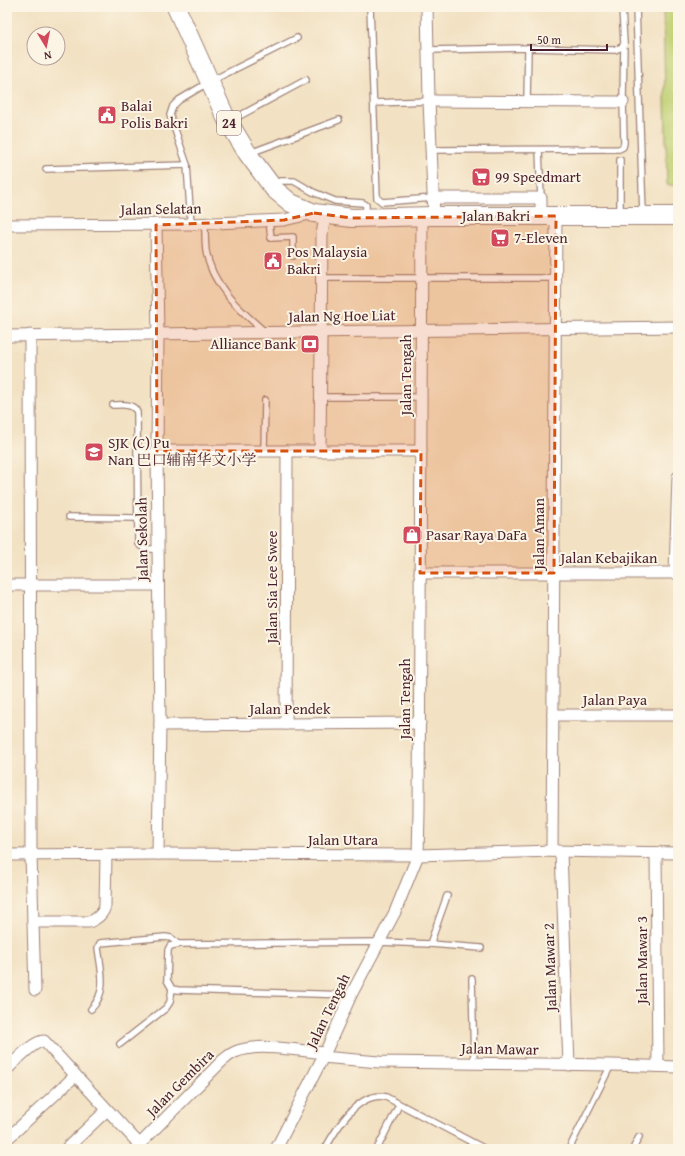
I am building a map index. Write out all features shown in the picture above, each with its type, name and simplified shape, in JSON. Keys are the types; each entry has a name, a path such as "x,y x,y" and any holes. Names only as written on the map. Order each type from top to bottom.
{"main road":[{"name":"24","path":"176,7 228,122 248,154 271,185 291,203 321,223"},
{"name":"Jalan Bakri","path":"321,223 366,218 428,216 678,216"}],"street":[{"name":"Jalan Tengah","path":"276,1149 324,1055 351,995 395,912 418,855 420,812 421,277 428,216 433,198 427,7"},
{"path":"429,101 623,102"},
{"path":"433,198 541,198"},
{"name":"Jalan Aman","path":"541,198 549,216 556,278 553,715 559,857"},
{"name":"Jalan Selatan","path":"7,225 156,225 284,220 321,223"},
{"path":"320,451 322,278 321,223"},
{"name":"Jalan Sekolah","path":"156,225 160,725 158,854"},
{"name":"Jalan Ng Hoe Liat","path":"7,336 678,327"},
{"path":"30,335 31,855 35,990"},
{"path":"157,451 421,451"},
{"name":"Jalan Sia Lee Swee","path":"286,724 287,451"},
{"path":"676,573 678,477"},
{"name":"Jalan Kebajikan","path":"420,573 676,573"},
{"path":"7,585 158,584"},
{"name":"Jalan Paya","path":"553,715 678,715"},
{"name":"Jalan Pendek","path":"160,725 420,723"},
{"name":"Jalan Mawar 3","path":"656,853 658,1066"},
{"name":"Jalan Utara","path":"7,855 158,854 559,857 678,853"},
{"path":"33,922 89,922 97,919 104,911 105,906 106,854"},
{"name":"Jalan Mawar 2","path":"559,857 569,1065"},
{"path":"7,1069 31,1047 40,1041 44,1041 107,1110 137,1147"},
{"name":"Jalan Gembira","path":"137,1147 222,1061 235,1052 251,1048 267,1048 324,1055"},
{"name":"Jalan Mawar","path":"324,1055 379,1062 678,1067"},
{"path":"7,1139 75,1076"},
{"path":"66,1149 107,1110"}],"lane":[{"path":"370,7 377,194 379,200 382,202 433,198"},
{"path":"431,150 619,149 623,147 624,44 622,7"},
{"path":"636,7 643,216"},
{"path":"191,224 187,165 170,115 171,110 179,100 209,82 297,38"},
{"path":"428,50 528,48 615,50 619,49 624,44"},
{"path":"527,102 528,48"},
{"path":"228,122 306,80"},
{"path":"374,103 429,101"},
{"path":"248,154 339,120"},
{"path":"539,150 541,198"},
{"path":"620,160 620,216"},
{"path":"46,169 187,165"},
{"path":"271,185 281,181 294,181 312,192 335,201 363,203 366,205 366,218"},
{"path":"269,221 271,238 293,238 293,256"},
{"path":"205,223 206,251 212,271 223,290 247,316 265,332"},
{"path":"322,278 556,278"},
{"path":"320,397 421,397"},
{"path":"264,451 265,400"},
{"path":"113,405 131,406 136,410 138,544 145,549 158,549"},
{"path":"137,452 157,451"},
{"path":"69,517 138,518"},
{"path":"430,944 447,896"},
{"path":"91,1009 101,996 102,980 98,948 100,943 165,937 171,938 178,944"},
{"path":"351,995 178,990 172,988 167,980 168,950 170,946 178,944 379,942 481,948"},
{"path":"472,979 474,1064"},
{"path":"120,1044 166,1008 170,1002 172,988"},
{"path":"569,1149 612,1065"},
{"path":"325,1149 345,1117 361,1102 377,1097 384,1097 485,1149"},
{"path":"376,1149 399,1105"},
{"path":"633,1149 639,1137"}],"highlighted area":[{"path":"314,213 352,218 556,216 554,573 420,573 421,451 157,451 156,225 284,220"}],"green space":[{"path":"663,7 678,7 678,185 667,185"}],"place":[{"name":"Balai Polis Bakri","path":"107,115"},
{"name":"99 Speedmart","path":"481,177"},
{"name":"7-Eleven","path":"500,238"},
{"name":"Pos Malaysia Bakri","path":"273,261"},
{"name":"Alliance Bank","path":"310,344"},
{"name":"SJK (C) Pu Nan 巴口辅南华文小学","path":"94,452"},
{"name":"Pasar Raya DaFa","path":"412,535"}]}
